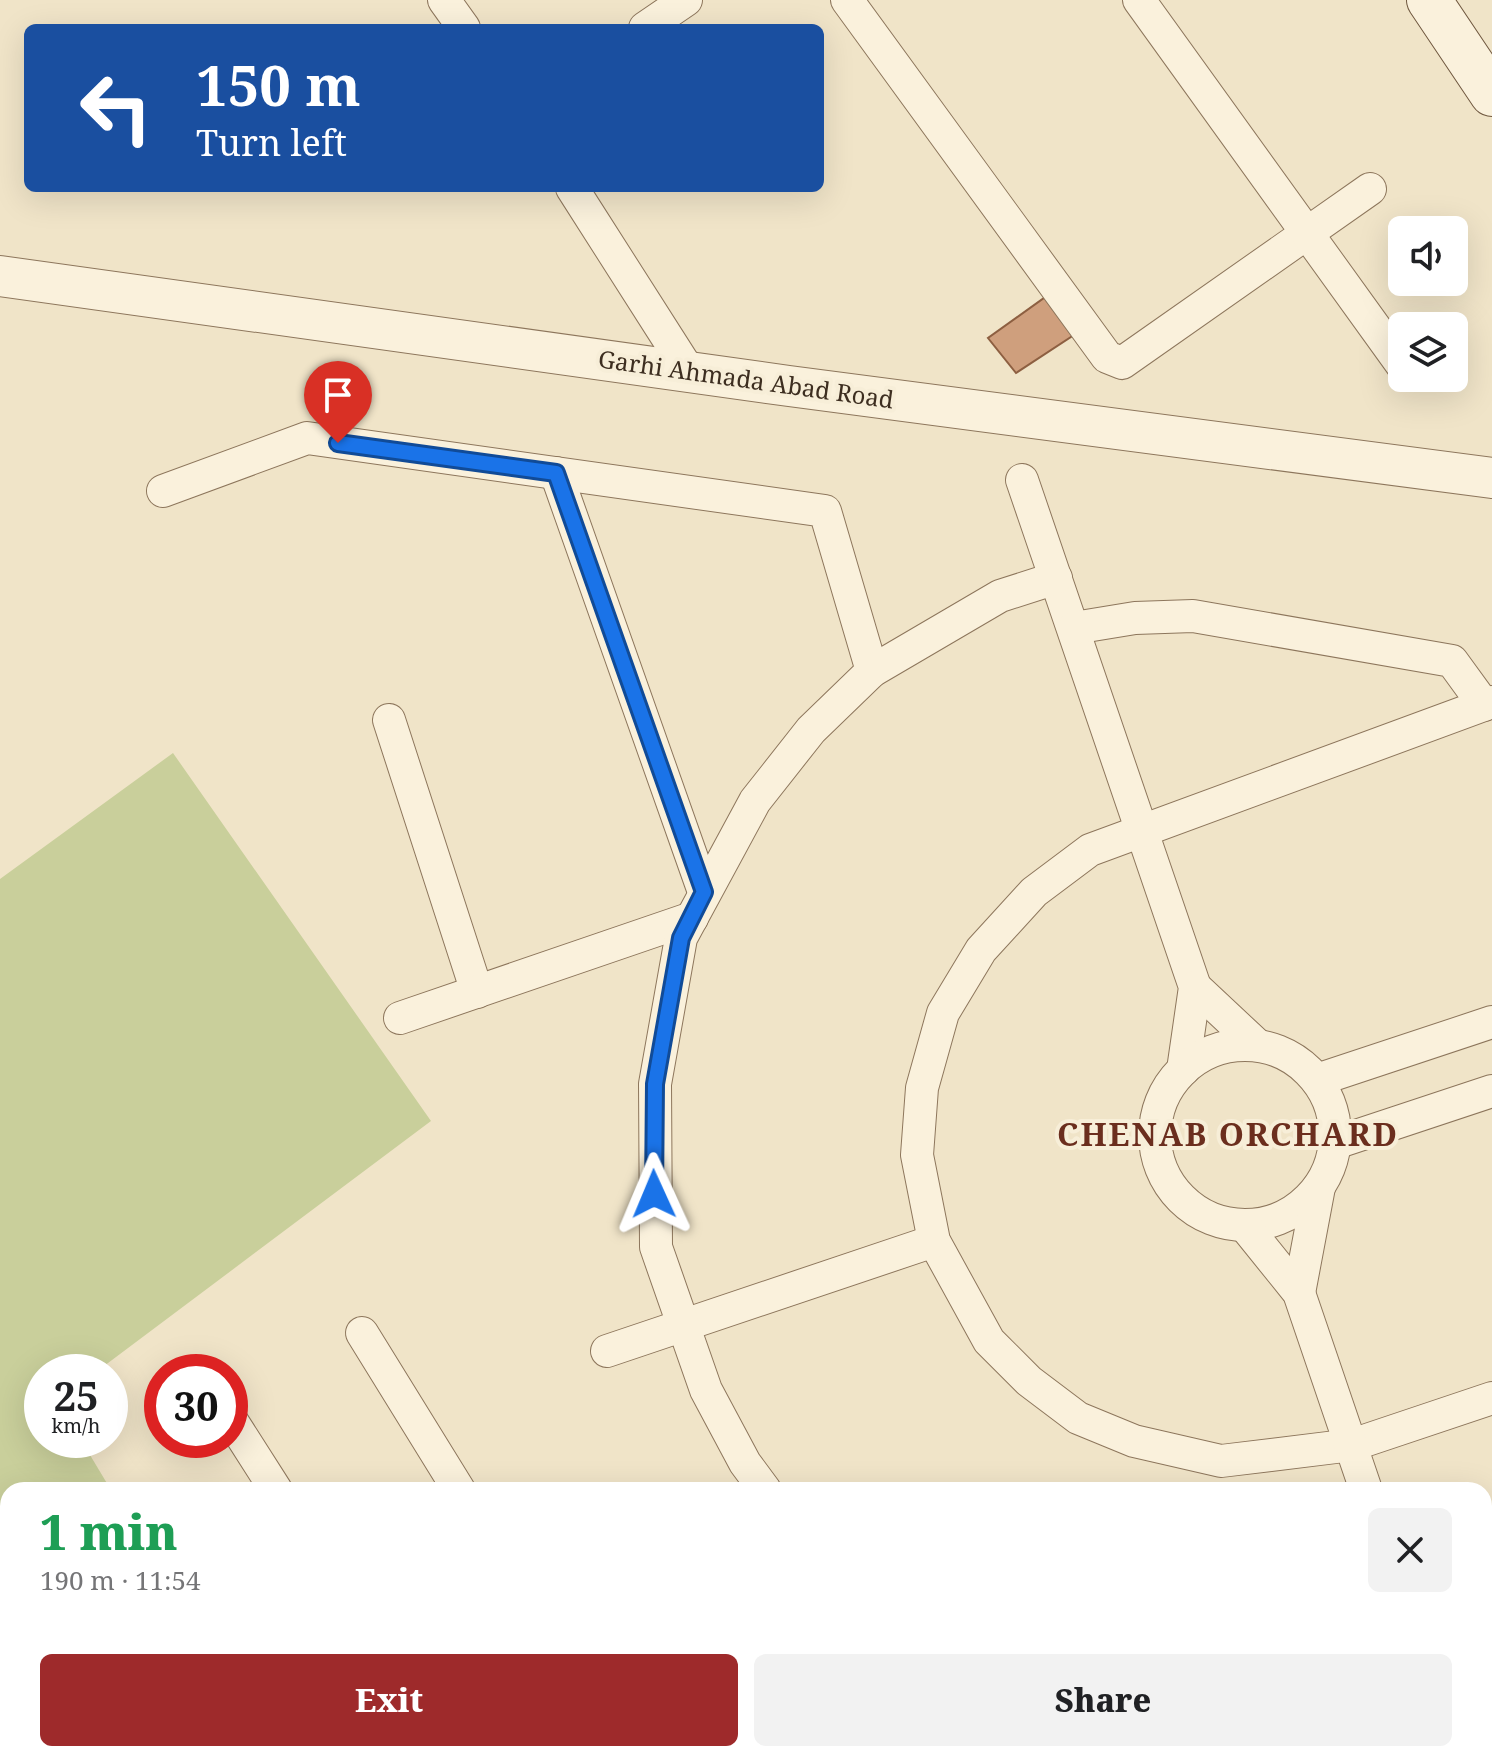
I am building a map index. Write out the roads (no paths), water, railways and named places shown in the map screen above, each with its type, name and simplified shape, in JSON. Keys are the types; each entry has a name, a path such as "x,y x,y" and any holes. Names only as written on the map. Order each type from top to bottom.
{"main road":[{"path":"1429,0 1492,94"}],"street":[{"path":"444,0 461,24"},
{"path":"651,24 686,0"},
{"path":"847,0 1107,357 1122,363 1370,189"},
{"path":"1139,0 1388,346"},
{"path":"575,192 690,373"},
{"name":"Garhi Ahmada Abad Road","path":"0,276 690,373 1492,478"},
{"path":"163,491 307,438 825,511 872,671"},
{"path":"556,473 698,905"},
{"path":"1022,480 1195,987 1183,1070"},
{"path":"759,1482 745,1463 706,1390 656,1247 655,1084 681,938 755,801 811,730 872,671 1000,596 1056,578"},
{"path":"1074,628 1135,618 1193,616 1373,645 1452,661 1488,704 1090,850 1034,892 981,950 943,1013 922,1088 917,1155 934,1241 989,1341 1029,1381 1078,1418 1134,1441 1221,1461 1352,1445 1492,1398"},
{"path":"389,720 477,992"},
{"path":"400,1018 477,992 698,905"},
{"path":"1195,987 1257,1045 1290,1057 1317,1080 1331,1110 1335,1143 1330,1166 1319,1187 1299,1293"},
{"path":"1317,1080 1492,1022"},
{"path":"1257,1045 1217,1049 1183,1070 1162,1099 1154,1134 1161,1169 1180,1199 1190,1206 1210,1219 1245,1226 1273,1221 1299,1207 1319,1187"},
{"path":"1335,1143 1492,1091"},
{"path":"1245,1226 1299,1293 1364,1482"},
{"path":"607,1351 934,1241"},
{"path":"362,1333 454,1482"},
{"path":"248,1446 271,1482"}],"district":[{"name":"CHENAB ORCHARD","path":"1228,1135"}]}
